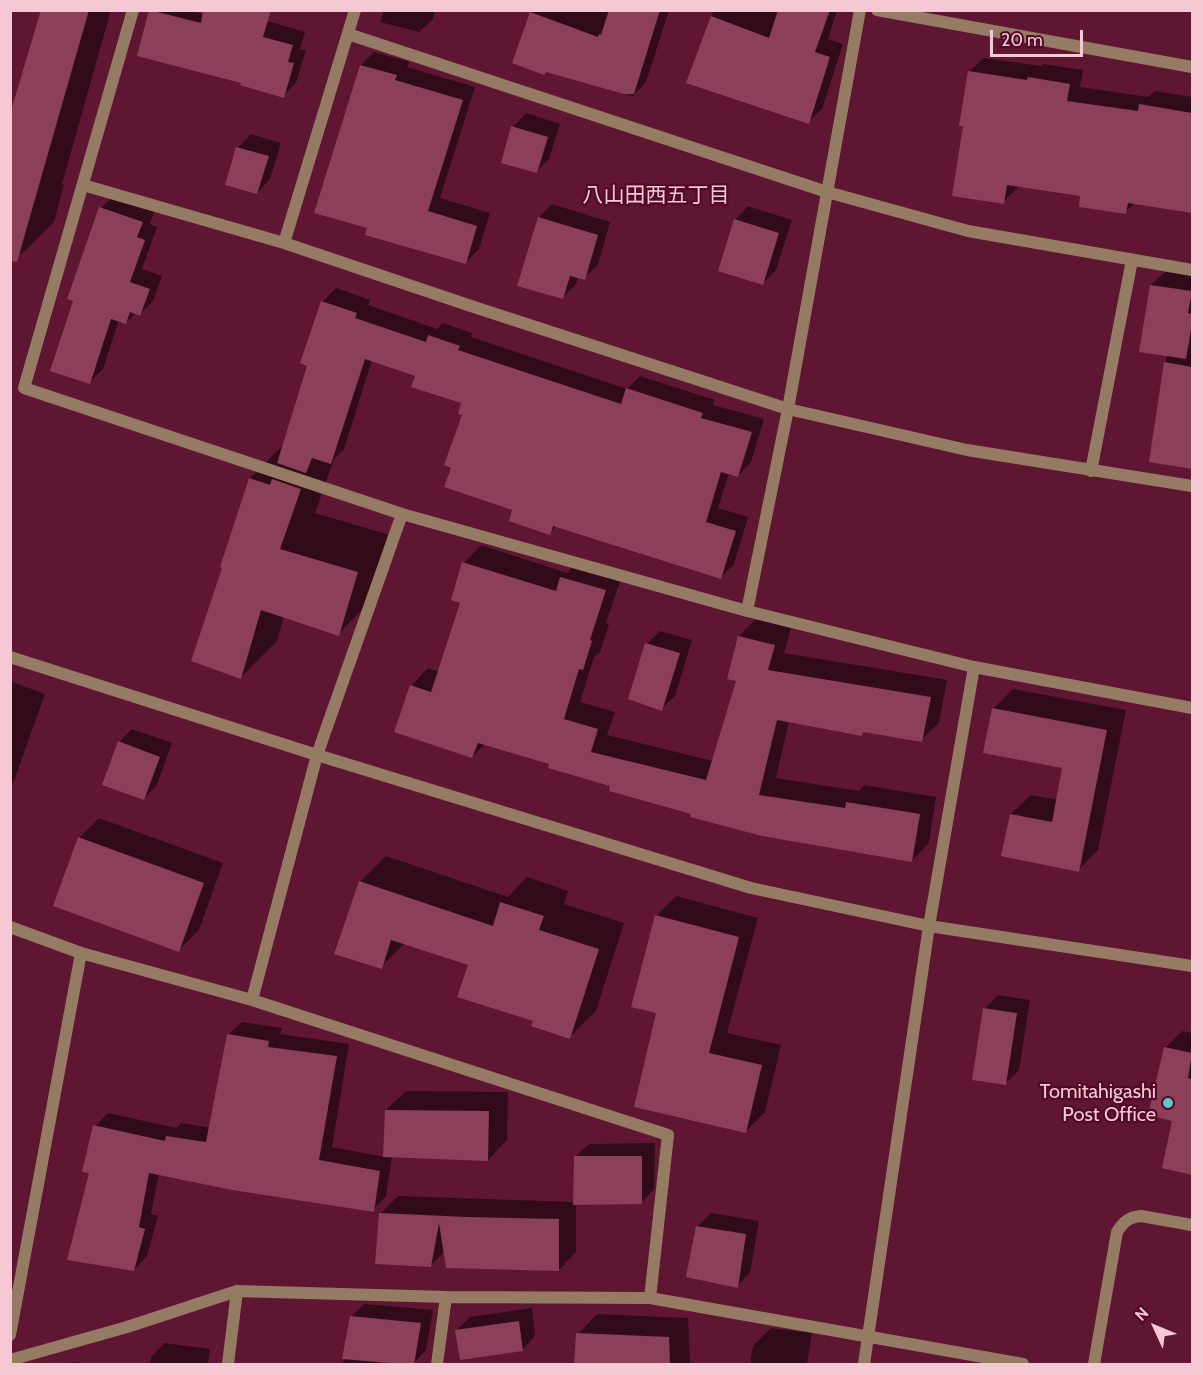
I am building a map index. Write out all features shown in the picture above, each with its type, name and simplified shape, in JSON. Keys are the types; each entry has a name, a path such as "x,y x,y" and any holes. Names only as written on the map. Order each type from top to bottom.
{"street":[{"path":"133,10 24,388 402,514 747,611 974,667 1192,708"},
{"path":"284,243 355,10"},
{"path":"747,611 788,409 860,10"},
{"path":"877,10 1192,67"},
{"path":"348,34 827,192 968,231 1192,270"},
{"path":"83,185 284,243 788,409 967,450 1192,486"},
{"path":"1092,471 1132,260"},
{"path":"252,1000 317,755 402,514"},
{"path":"10,657 317,755 751,888 928,926 1192,966"},
{"path":"864,1365 928,926 974,667"},
{"path":"10,927 81,953 252,1000 668,1136 650,1298"},
{"path":"10,1335 81,953"},
{"path":"1094,1365 1117,1232 1120,1226 1133,1216 1192,1225"},
{"path":"10,1360 127,1327 237,1291 446,1297 650,1298 1023,1365"},
{"path":"228,1365 237,1291"},
{"path":"437,1365 446,1297"}],"building":[{"path":"41,10 89,10 17,262 10,261 10,114"},
{"path":"149,10 201,23 203,10 271,10 263,37 293,45 288,62 294,63 284,98 240,85 241,83 137,56"},
{"path":"609,10 660,10 634,94 624,94 546,72 544,75 512,63 530,12 598,37 599,34 601,35"},
{"path":"778,10 830,10 815,52 830,57 809,124 686,83 711,16 769,38"},
{"path":"360,65 397,75 395,80 463,100 428,211 477,226 466,264 365,235 367,228 314,213"},
{"path":"968,71 1070,84 1067,101 1138,111 1139,104 1192,113 1192,213 1128,203 1126,214 1079,207 1080,196 1007,185 1004,204 952,196 963,126 959,126"},
{"path":"511,126 548,137 537,173 501,163"},
{"path":"236,147 269,156 257,194 225,185"},
{"path":"99,207 143,222 137,237 145,240 130,282 150,289 140,316 130,312 126,324 111,319 90,384 50,371 73,301 67,299"},
{"path":"538,217 598,235 585,280 570,276 563,299 517,286"},
{"path":"734,219 779,233 763,285 718,271"},
{"path":"1150,285 1192,291 1188,313 1192,314 1192,324 1186,359 1139,352"},
{"path":"321,301 357,313 355,318 426,342 428,335 460,346 458,350 621,404 626,388 703,413 701,418 752,432 738,477 721,472 706,522 736,531 721,579 553,526 550,535 509,521 512,510 444,487 451,468 444,465 462,415 458,414 461,403 411,387 415,376 365,359 331,464 312,458 306,473 277,463 307,366 300,363"},
{"path":"1164,362 1192,367 1192,469 1149,462"},
{"path":"249,478 270,485 272,479 301,489 280,549 358,572 339,636 261,610 241,679 191,661"},
{"path":"462,562 556,591 560,577 606,590 583,670 579,669 564,719 598,729 591,752 706,780 736,681 727,679 738,636 775,645 768,670 931,697 922,742 863,732 862,736 777,720 759,795 845,808 846,802 920,814 912,862 762,836 690,817 691,814 609,791 610,786 548,768 549,764 478,743 472,758 394,732 410,685 431,692 460,603 451,600"},
{"path":"645,643 680,653 662,711 628,699"},
{"path":"992,708 1107,730 1079,872 1001,856 1010,814 1052,822 1062,768 983,753"},
{"path":"118,741 160,757 144,800 102,785"},
{"path":"78,837 204,883 179,952 53,906"},
{"path":"359,881 493,926 500,902 544,916 539,930 599,949 570,1039 531,1026 533,1021 457,997 468,965 391,940 382,969 334,954"},
{"path":"655,915 739,937 709,1053 762,1065 746,1133 634,1107 656,1013 631,1007"},
{"path":"983,1008 1017,1013 1006,1085 972,1080"},
{"path":"227,1034 269,1041 268,1047 337,1056 319,1160 380,1171 374,1212 232,1190 149,1173 139,1227 145,1229 134,1271 67,1260 89,1173 82,1172 93,1125 165,1141 166,1136 206,1142"},
{"path":"1164,1047 1192,1053 1188,1078 1192,1079 1192,1175 1162,1168 1172,1121 1148,1115"},
{"path":"385,1110 489,1111 488,1161 383,1157"},
{"path":"574,1156 642,1156 642,1204 573,1205"},
{"path":"379,1213 559,1219 559,1271 446,1268 439,1223 431,1267 375,1264"},
{"path":"696,1226 746,1234 738,1288 686,1277"},
{"path":"350,1316 421,1323 414,1365 342,1359"},
{"path":"519,1321 523,1351 460,1360 455,1330"},
{"path":"576,1333 669,1337 670,1365 574,1365"}],"place":[{"name":"Tomitahigashi Post Office","path":"1168,1103"}],"district":[{"name":"八山田西五丁目","path":"656,196"}]}
